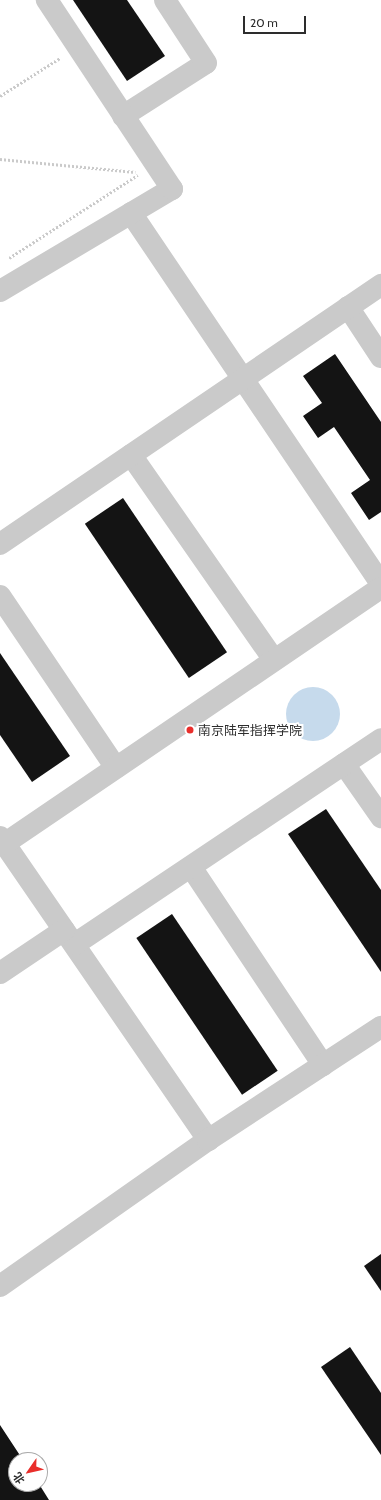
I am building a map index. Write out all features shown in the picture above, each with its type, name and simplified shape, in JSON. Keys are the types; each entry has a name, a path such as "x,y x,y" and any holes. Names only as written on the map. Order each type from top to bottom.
{"lane":[{"path":"0,291 172,189 47,0"},
{"path":"123,116 206,63 165,0"},
{"path":"131,213 381,583"},
{"path":"0,544 242,378 381,285"},
{"path":"348,307 381,357"},
{"path":"131,455 274,660"},
{"path":"208,1140 70,937 5,853 116,768 381,588"},
{"path":"0,596 116,768"},
{"path":"0,973 70,937 191,867 381,739"},
{"path":"344,764 381,817"},
{"path":"191,867 323,1065"},
{"path":"0,1286 208,1140 381,1027"}],"path":[{"path":"0,96 65,54"},
{"path":"0,159 142,172 6,260"}],"water":[{"path":"313,687 323,689 332,695 338,704 340,714 338,724 332,733 323,739 313,741 303,739 294,733 288,724 286,714 288,704 294,695 303,689"}],"building":[{"path":"73,0 127,0 165,56 127,81"},
{"path":"335,354 381,422 381,512 369,520 351,493 370,480 334,427 318,438 303,416 322,403 303,376"},
{"path":"123,498 227,652 189,678 85,524"},
{"path":"0,653 70,756 32,782 0,735"},
{"path":"326,809 381,890 381,972 288,834"},
{"path":"172,914 278,1071 242,1095 136,938"},
{"path":"381,1254 381,1291 364,1266"},
{"path":"350,1347 381,1393 381,1455 321,1367"},
{"path":"0,1425 18,1452 8,1452 8,1492 44,1492 49,1500 0,1500"}],"place":[{"name":"南京陆军指挥学院","path":"190,730"}]}
